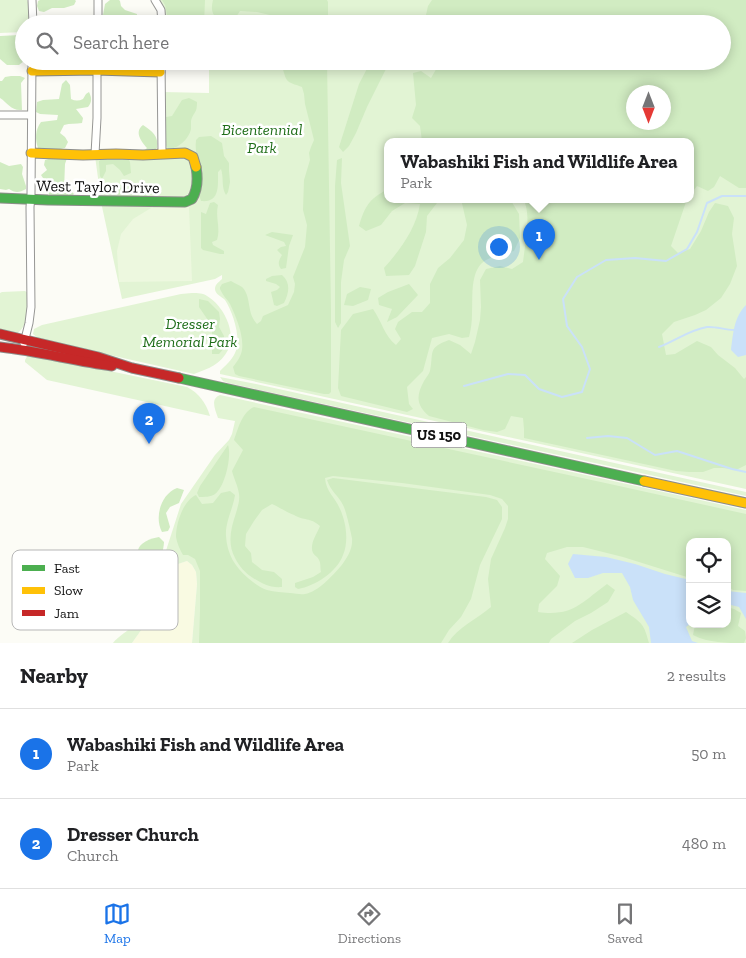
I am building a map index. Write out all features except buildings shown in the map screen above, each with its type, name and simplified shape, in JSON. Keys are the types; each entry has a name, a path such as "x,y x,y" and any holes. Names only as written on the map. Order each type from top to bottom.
{"main road":[{"path":"32,72 53,70"},
{"path":"139,70 160,72"},
{"name":"West Taylor Drive","path":"0,198 30,200 190,201 194,197 197,186 194,159 191,155 185,153 162,154"},
{"path":"31,154 162,154"},
{"name":"US 150","path":"0,334 98,357 132,368 746,503"},
{"name":"US 150","path":"0,347 22,349 96,364 132,368"}],"street":[{"path":"32,0 33,15"},
{"path":"98,0 98,15"},
{"path":"156,0 161,15"},
{"path":"95,154 97,118 96,70"},
{"path":"22,349 30,313 32,72"},
{"path":"160,72 162,154"},
{"path":"0,115 31,115"}],"green space":[{"path":"0,0 27,0 31,15 15,15 15,32 0,33"},
{"path":"40,0 76,1 74,5 64,8 52,8 44,12 39,11 37,6"},
{"path":"110,0 119,0 125,10 137,15 103,15 105,4"},
{"name":"Bicentennial Park","path":"157,0 746,0 746,489 220,374 220,371 234,356 238,341 236,326 231,312 225,300 215,291 217,283 222,279 222,275 215,279 122,299 101,202 192,201 196,158 164,152 163,92 209,93 209,70 731,70 731,15 161,15"},
{"path":"162,0 205,0 204,15 167,15"},
{"path":"213,0 327,0 328,15 270,15 240,11 237,15 214,15"},
{"path":"432,0 746,0 746,188 739,188 720,176 714,187 708,191 697,186 694,190 694,138 422,138 420,126 412,118 416,105 413,73 421,71 431,78 436,70 731,70 731,15 426,15"},
{"path":"15,35 15,65 7,65 0,59 0,36"},
{"path":"283,70 327,70 331,311 331,392 329,394 235,374 233,367 239,359 242,338 229,302 220,288 222,284 231,281 242,287 247,295 251,315 257,324 263,316 288,305 294,292 295,284 293,277 305,247 307,225 303,210 304,180 310,160 309,153 314,140 302,87 288,81"},
{"path":"366,70 386,70 356,133 349,146 343,152 339,147 359,84"},
{"path":"5,77 25,78 21,83 22,110 12,108 0,98 0,81"},
{"path":"66,80 70,85 71,99 82,100 89,92 91,98 88,107 76,109 83,118 82,123 64,125 60,133 68,142 65,148 44,150 38,148 36,138 39,125 41,122 57,120 58,115 36,112 37,102 59,99 62,84"},
{"path":"189,98 197,102 196,111 191,121 190,133 179,145 168,149 166,145 166,117 172,116 182,100"},
{"path":"143,125 156,137 157,148 152,151 143,152 147,148 141,139 139,131"},
{"path":"211,136 222,143 224,156 229,163 230,182 226,195 221,169 218,172 218,188 215,196 207,201 201,201 202,181 196,140 199,137"},
{"path":"95,156 189,157 196,184 189,199 101,200"},
{"path":"105,157 128,158 131,173 124,176 113,164 106,165 106,171 102,179 99,161"},
{"path":"67,158 64,190 72,192 74,194 72,196 49,196 47,182 41,175 47,170 44,165 45,160"},
{"path":"342,158 341,183 350,246 344,260 341,282 341,323 338,328 335,322 335,186 337,160"},
{"path":"0,162 9,166 21,164 26,189 17,192 9,189 0,189"},
{"path":"133,183 147,186 151,194 137,197 108,195 122,186"},
{"path":"384,191 384,203 405,203 392,211 381,225 366,231 359,226 363,213 376,196"},
{"path":"214,202 218,205 218,232 217,240 212,242 213,245 224,251 224,254 201,248 201,212 206,214 210,203"},
{"path":"405,203 437,203 427,216 426,232 415,266 409,275 386,276 384,268 407,239 415,222 420,204"},
{"path":"462,203 512,203 519,214 520,238 514,251 487,259 477,269 473,288 472,323 469,337 462,338 449,334 432,338 423,371 407,387 409,404 413,409 407,412 341,396 338,388 341,330 353,314 373,309 389,338 396,345 401,339 395,329 398,322 412,312 422,312 430,303 430,284 438,268 450,258 464,240 467,225"},
{"path":"525,203 686,203 671,246 678,253 690,249 715,203 728,206 734,218 732,234 737,266 730,284 721,298 706,310 674,322 662,334 666,355 675,354 697,341 711,347 735,368 744,379 746,377 746,465 738,469 714,468 703,472 676,471 524,438 523,418 511,416 505,429 497,432 429,416 425,412 420,404 419,396 421,386 430,371 434,348 449,340 460,345 471,354 480,320 480,280 486,269 500,266 512,269 523,262 527,221"},
{"path":"169,206 189,207 192,281 119,282 117,251 121,234 133,219 151,208"},
{"path":"272,232 293,235 289,246 286,268 281,269 279,265 282,255 277,250 286,246 284,242 265,235"},
{"path":"282,275 287,281 288,292 284,303 277,306 274,305 271,292 280,287 266,281 266,279"},
{"path":"409,284 418,295 397,317 387,322 392,309 379,305 378,298"},
{"path":"360,287 371,289 368,300 353,306 344,305 347,294"},
{"path":"25,291 28,293 27,316 20,331 16,334 0,331 0,293"},
{"name":"Dresser Memorial Park","path":"192,293 200,293 213,300 223,312 230,327 231,335 228,350 222,359 209,368 194,374 39,339 33,334 34,329 42,325"},
{"path":"199,299 208,301 219,312 219,327 224,336 225,347 219,354 212,354 212,326 199,307"},
{"path":"28,355 187,387 202,399 210,416 47,380 25,362"},
{"path":"220,377 746,492 746,496 228,383"},
{"path":"220,395 746,510 746,643 192,643 197,584 196,572 187,561 178,564 178,550 166,550 181,504 232,434 235,421 218,418 214,402"},
{"path":"254,407 746,514 746,591 731,589 731,538 686,538 686,577 583,547 567,547 547,553 545,559 560,576 557,586 539,604 538,612 550,613 569,610 607,584 615,590 608,602 575,621 551,639 549,643 448,643 462,628 491,607 488,579 491,559 508,519 508,506 502,499 490,495 333,476 325,478 326,483 340,509 346,532 345,550 340,561 325,577 305,587 298,589 295,587 295,583 321,572 320,561 312,550 320,526 313,521 298,517 272,504 262,510 254,521 246,534 245,546 251,553 252,562 262,570 274,572 282,579 282,587 267,585 250,576 240,567 230,541 239,499 238,488 232,471 243,450 234,440 243,417"},
{"path":"228,445 228,463 222,485 213,495 199,497 197,493 200,486"},
{"path":"333,478 486,497 497,500 502,507 502,519 480,565 471,599 461,617 449,630 441,643 199,643 200,571 195,559 188,555 183,555 176,537 177,525 187,502 196,495 202,504 213,503 221,493 230,491 235,495 226,536 228,549 236,565 248,578 264,589 276,592 305,594 320,587 334,574 345,560 352,546 352,538 344,508 330,488 327,480"},
{"path":"177,488 184,490 179,503 170,507 166,513 170,527 168,531 162,532 159,520 160,507 167,495"},
{"path":"159,537 164,542 162,550 139,550 145,542"},
{"path":"187,561 196,572 197,584 192,643 132,643 141,630 178,630 178,564"},
{"path":"731,608 741,613 738,626 745,631 746,638 744,643 724,643 693,635 694,628 731,628"},
{"path":"626,612 642,624 649,643 572,643 592,630"},
{"path":"128,630 141,630 132,643 113,643"}],"water":[{"path":"746,305 746,355 738,357 731,350 732,338 739,315"},
{"path":"573,554 606,557 686,579 686,628 692,641 698,643 651,643 649,627 633,600 630,587 622,573 603,573 588,578 575,578 568,564"},
{"path":"731,591 746,593 746,619 739,607 731,605"}],"waterway":[{"path":"464,386 508,374 525,375 539,389 562,397 582,392 590,369 582,347 567,326 563,299 577,277 606,260 635,258 666,261 687,249 697,232 707,203 722,196 746,196"},
{"path":"659,347 700,328 710,327 734,330"},
{"path":"587,438 608,436 627,438 655,455 677,451 746,472"}],"traffic: fast":[{"path":"0,198 185,202 192,199 195,191 196,167"},
{"path":"179,378 644,481"}],"traffic: slow":[{"path":"32,71 160,72"},
{"path":"31,153 83,155 185,153 193,157 196,167"},
{"path":"644,481 746,503"}],"traffic: jam":[{"path":"0,334 98,357 132,368 179,378"},
{"path":"0,347 112,366"}],"place":[{"name":"Wabashiki Fish and Wildlife Area","path":"539,260"},
{"name":"Dresser Church","path":"149,444"}]}
